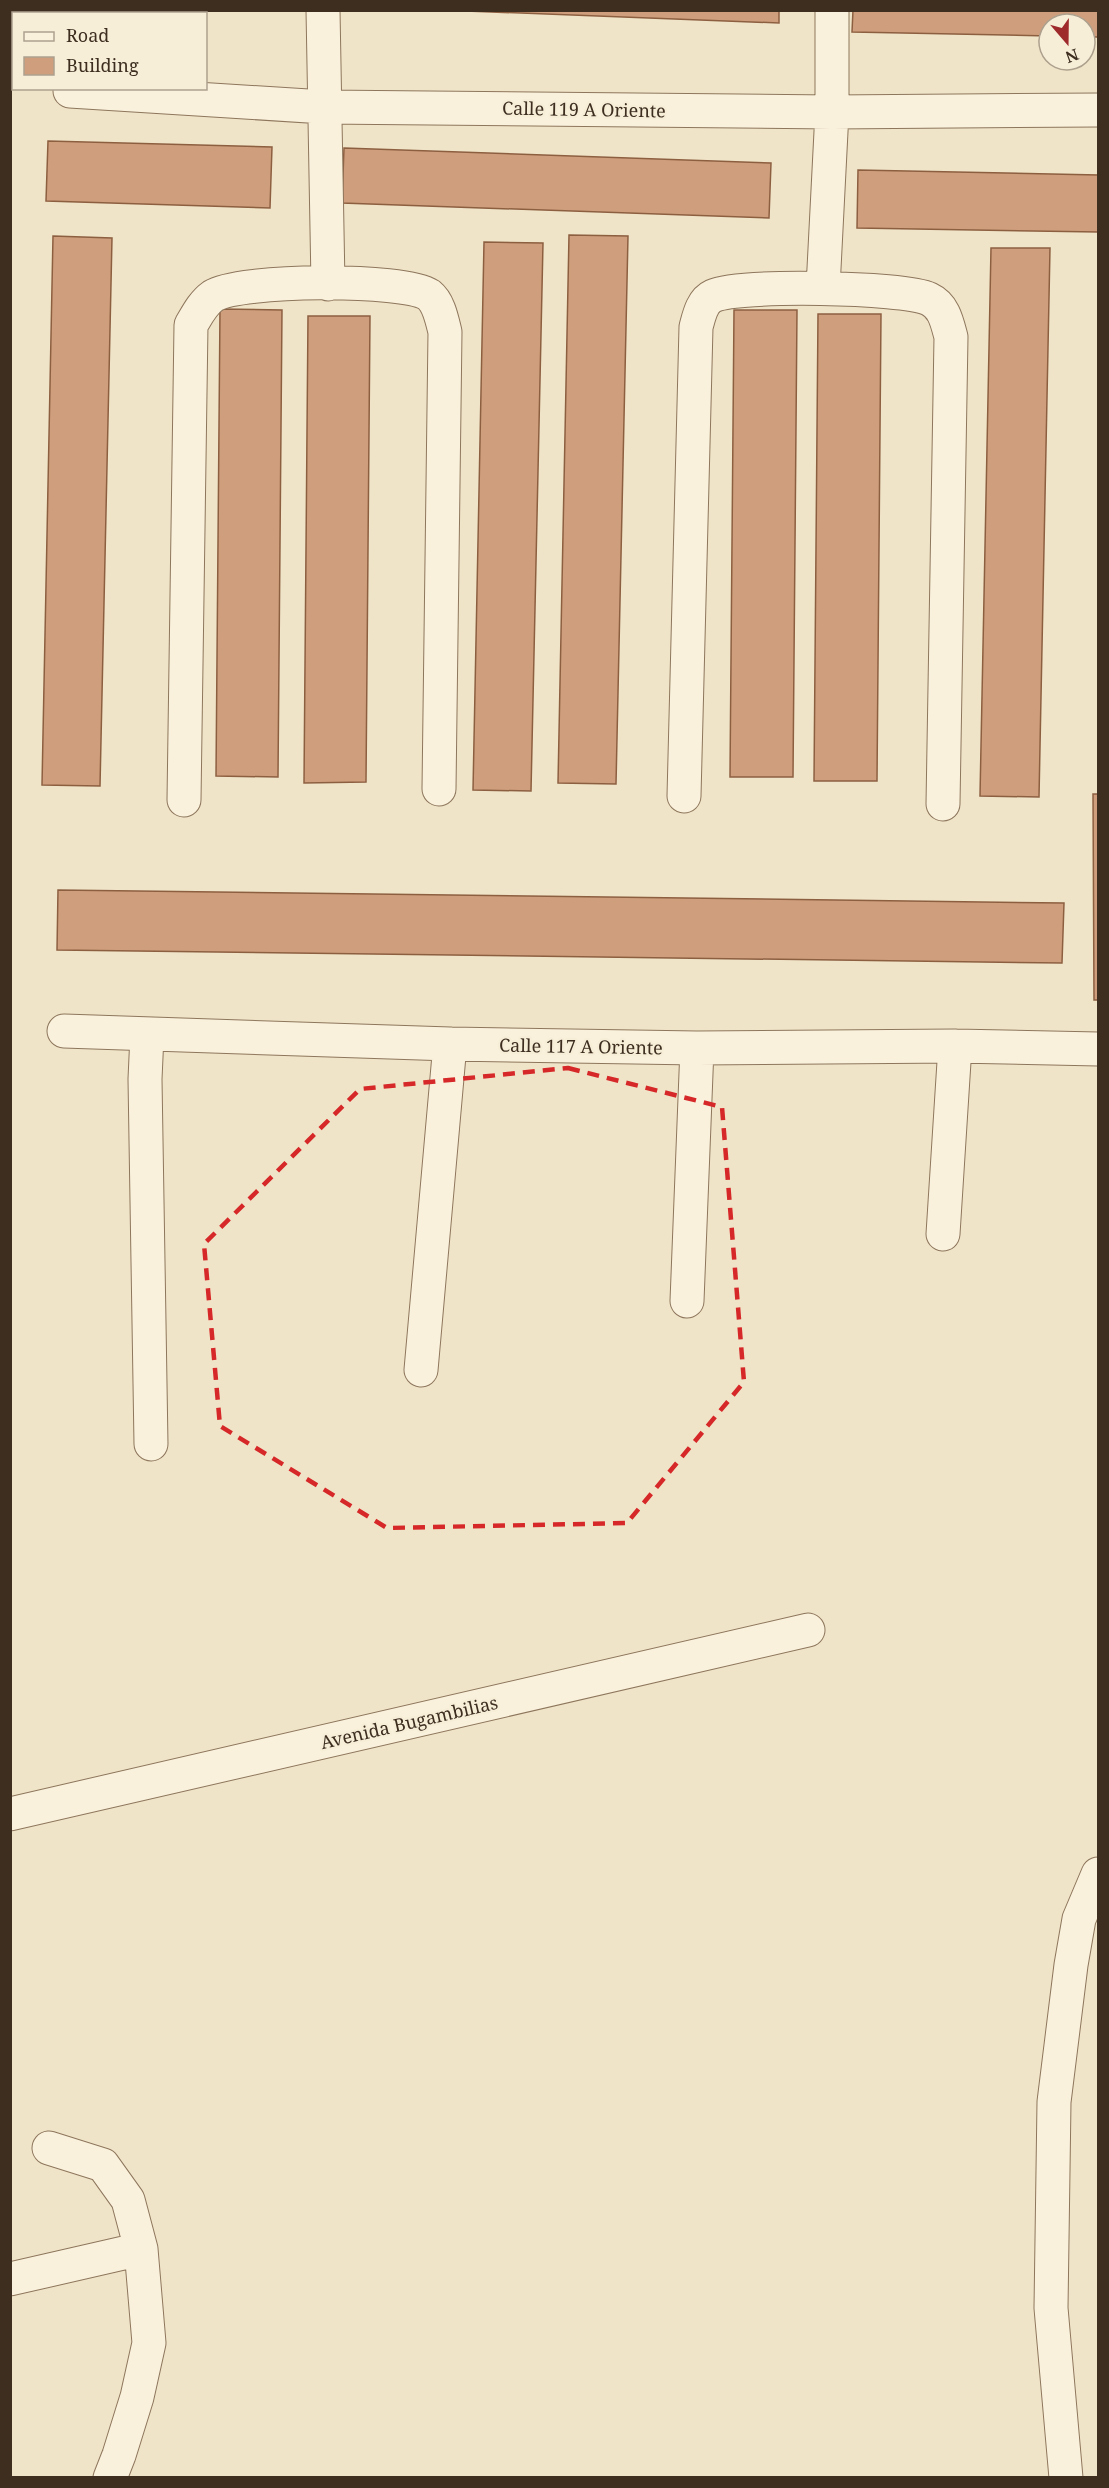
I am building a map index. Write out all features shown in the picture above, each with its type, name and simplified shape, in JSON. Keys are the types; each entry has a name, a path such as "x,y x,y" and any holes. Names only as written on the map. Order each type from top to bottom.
{"street":[{"path":"323,10 328,284"},
{"path":"823,288 832,112 832,10"},
{"name":"Calle 119 A Oriente","path":"70,92 324,107 832,112 1098,110"},
{"path":"184,801 191,325 201,308 213,296 236,287 350,283 417,289 431,297 440,312 445,332 439,789"},
{"path":"684,796 696,327 701,309 711,296 732,291 823,288 929,299 945,314 951,337 943,804"},
{"name":"Calle 117 A Oriente","path":"64,1031 450,1044 696,1048 956,1046 1098,1049"},
{"path":"147,1035 145,1079 151,1444"},
{"path":"421,1370 450,1044"},
{"path":"943,1234 956,1046"},
{"path":"687,1301 696,1048"},
{"name":"Avenida Bugambilias","path":"10,1814 808,1630"},
{"path":"1066,2478 1052,2308 1054,2102 1079,1918 1098,1874"},
{"path":"49,2148 104,2165 128,2200 141,2248 149,2343 137,2397 110,2478"},
{"path":"10,2279 141,2248"}],"highlighted area":[{"path":"568,1068 722,1107 744,1382 627,1523 387,1528 220,1426 204,1244 360,1089"}],"building":[{"path":"440,10 779,10 779,23"},
{"path":"853,10 1098,10 1098,37 1097,12 1037,12 1037,36 852,32"},
{"path":"48,141 272,147 270,208 46,201"},
{"path":"344,148 771,163 769,218 342,203"},
{"path":"858,170 1098,175 1098,232 857,228"},
{"path":"569,235 628,236 616,784 558,783"},
{"path":"53,236 112,238 100,786 42,785"},
{"path":"484,242 543,243 531,791 473,790"},
{"path":"991,248 1050,248 1039,797 980,796"},
{"path":"220,309 282,310 278,777 216,776"},
{"path":"734,310 797,310 793,777 730,777"},
{"path":"818,314 881,314 877,781 814,781"},
{"path":"308,316 370,316 366,782 304,783"},
{"path":"1093,794 1098,794 1098,1000 1094,1000"},
{"path":"58,890 1064,903 1062,963 57,950"}]}
